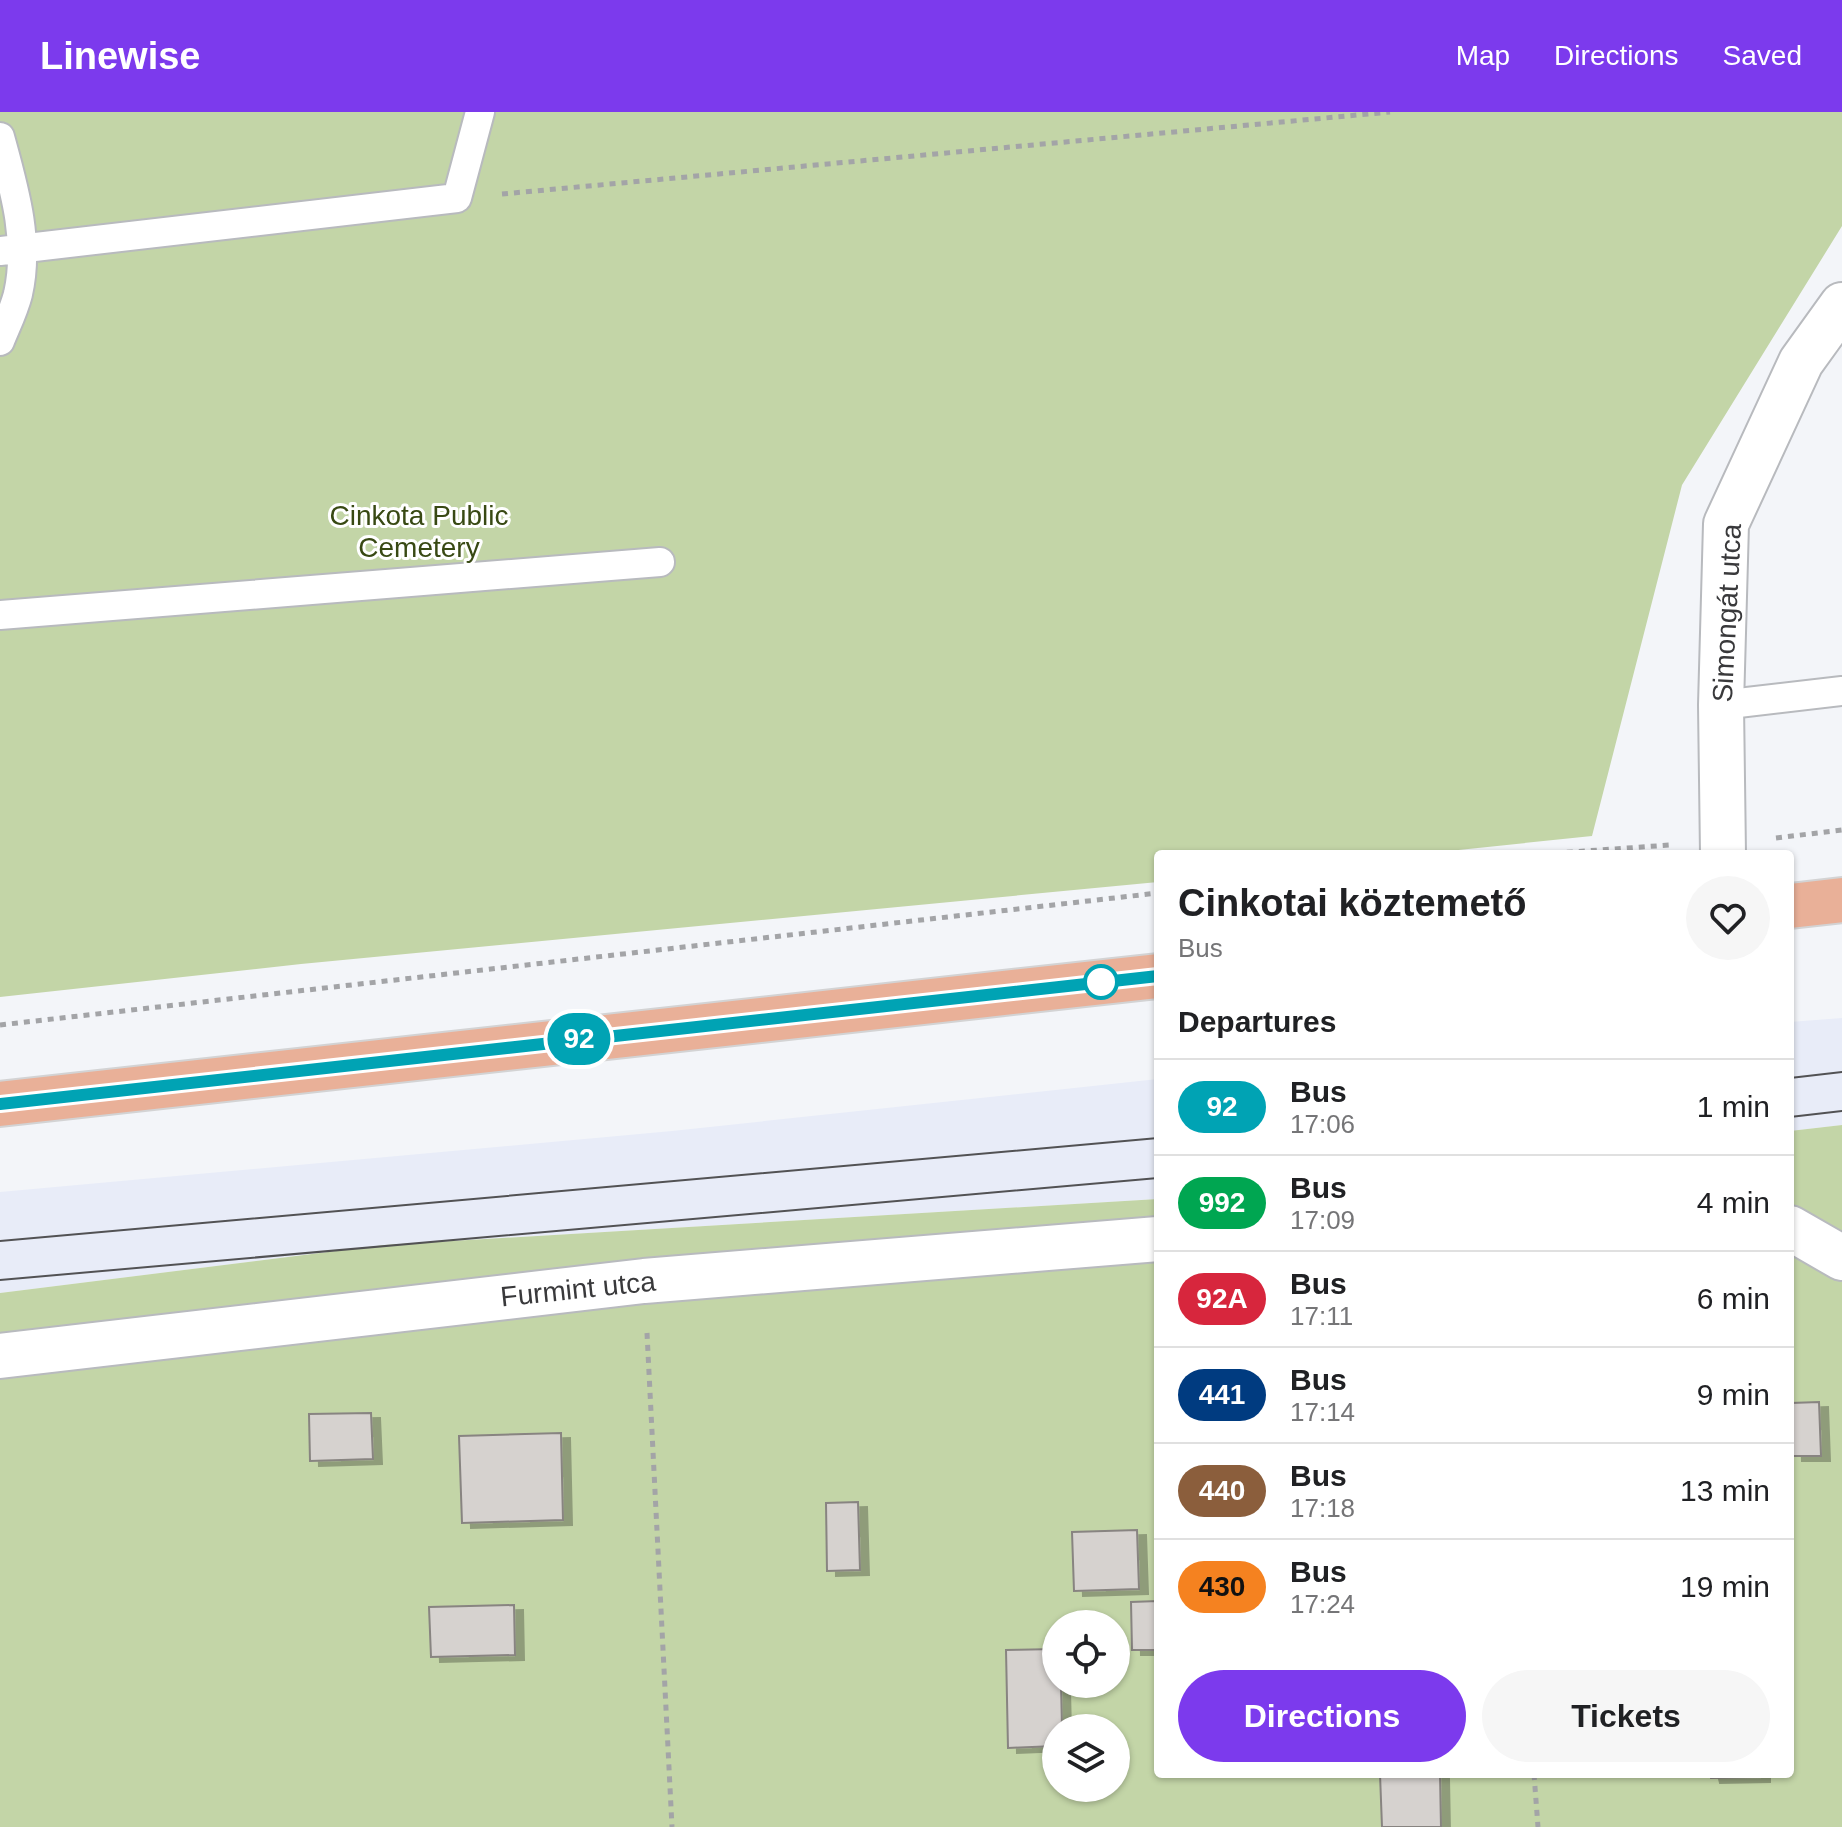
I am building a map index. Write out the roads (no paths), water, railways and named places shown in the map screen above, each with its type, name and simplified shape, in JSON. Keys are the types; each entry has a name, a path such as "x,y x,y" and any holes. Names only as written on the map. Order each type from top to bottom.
{"main road":[{"path":"1794,906 1842,900"},
{"path":"0,1104 1154,976"}],"street":[{"name":"Simongát utca","path":"1723,848 1721,705 1726,524 1801,362 1842,305"},
{"path":"1794,1230 1842,1258"},
{"name":"Furmint utca","path":"0,1356 644,1281 1154,1239"}],"lane":[{"path":"11,250 457,198 480,112"},
{"path":"0,137 18,200 11,250 18,295 0,341"},
{"path":"0,615 660,562"},
{"path":"1721,705 1842,691"}],"tram line":[{"path":"1794,1078 1842,1072"},
{"path":"1794,1117 1842,1111"},
{"path":"0,1241 1154,1138"},
{"path":"0,1280 1154,1178"}],"park label":[{"name":"Cinkota Public Cemetery","path":"419,531"}]}
